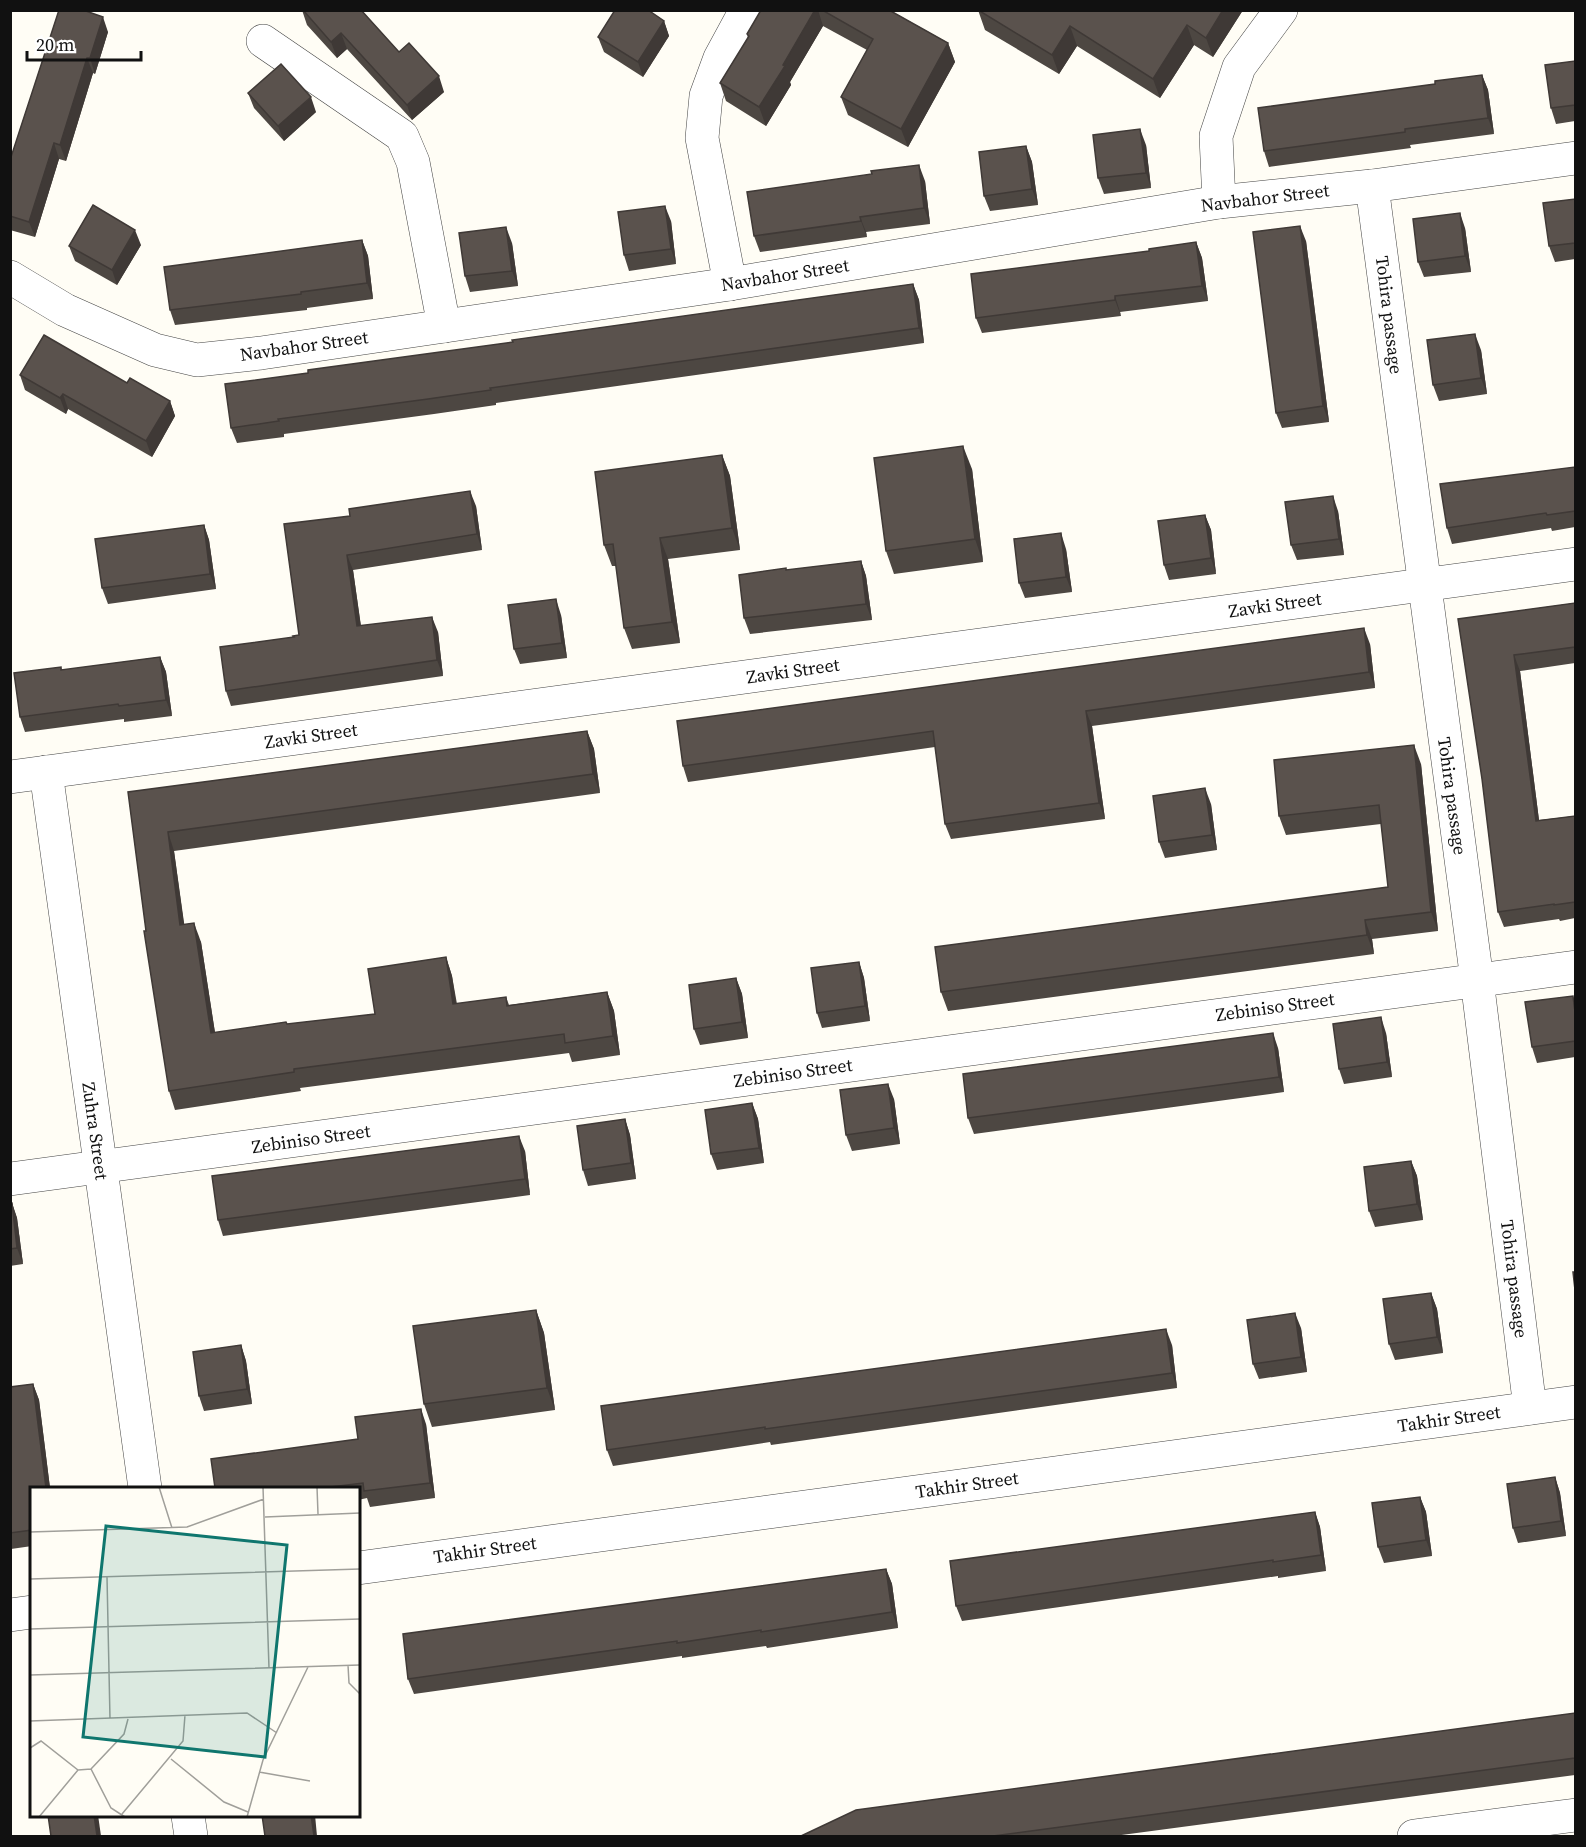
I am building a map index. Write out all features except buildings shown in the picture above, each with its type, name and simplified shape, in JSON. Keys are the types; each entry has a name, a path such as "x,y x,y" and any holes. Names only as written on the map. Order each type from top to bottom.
{"street":[{"path":"730,284 702,138 706,96 720,58 746,10"},
{"path":"1219,202 1216,136 1239,67 1281,10"},
{"path":"263,41 402,136 413,162 444,326"},
{"name":"Navbahor Street","path":"10,277 65,310 155,350 197,360 261,353 730,284 1219,202 1372,186 1575,158"},
{"name":"Tohira passage","path":"1372,186 1477,980 1530,1408"},
{"name":"Zavki Street","path":"10,777 1575,564"},
{"name":"Zuhra Street","path":"46,772 145,1487"},
{"name":"Zebiniso Street","path":"10,1179 1575,966"},
{"name":"Takhir Street","path":"360,1568 1575,1402"},
{"path":"10,1615 30,1612"},
{"path":"1414,1836 1575,1815"},
{"path":"188,1817 190,1836"}]}
